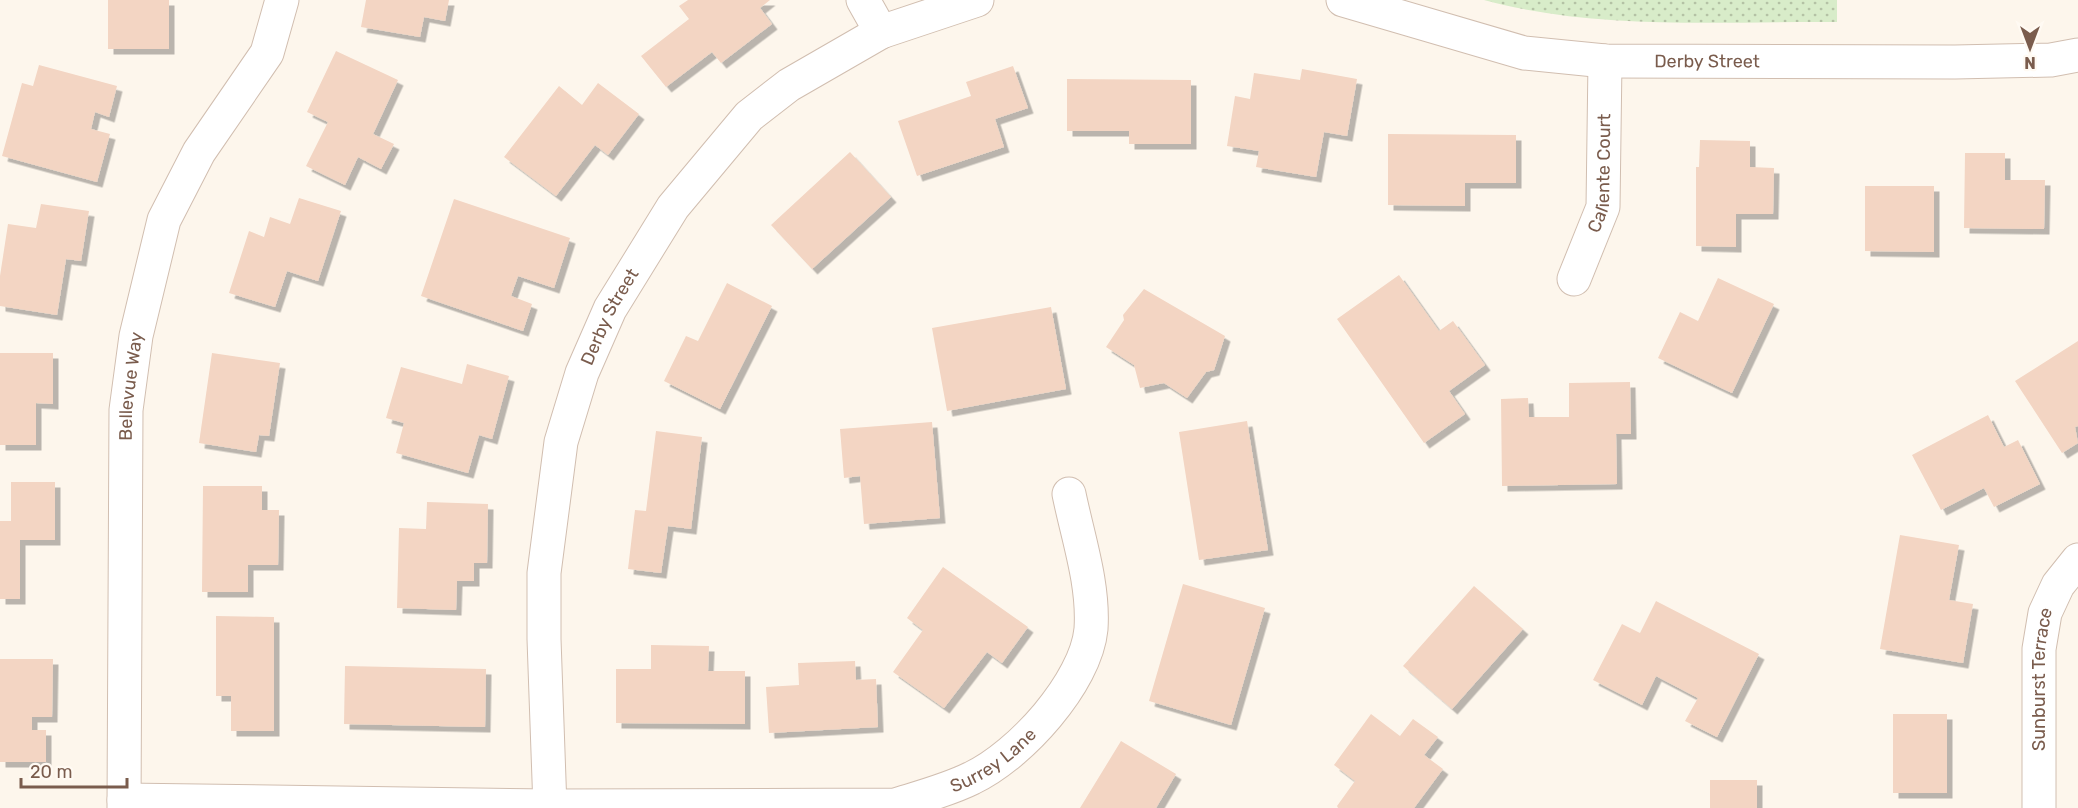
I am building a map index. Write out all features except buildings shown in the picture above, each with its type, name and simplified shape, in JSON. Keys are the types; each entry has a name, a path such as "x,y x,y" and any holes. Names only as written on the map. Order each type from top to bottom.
{"street":[{"name":"Bellevue Way","path":"124,804 126,410 136,336 165,219 199,152 267,53 282,0"},
{"path":"863,0 881,32"},
{"name":"Derby Street","path":"550,807 544,573 561,442 582,373 610,309 673,207 748,116 789,85 881,32 977,0"},
{"name":"Derby Street","path":"1343,0 1524,53 1605,62 1955,62 2051,60 2078,55"},
{"name":"Caliente Court","path":"1575,279 1603,207 1605,62"},
{"name":"Surrey Lane","path":"124,804 550,807 894,805 938,792 974,778 1016,749 1047,717 1076,675 1091,631 1089,590 1069,494"},
{"name":"Sunburst Terrace","path":"2039,808 2037,747 2041,640 2049,603 2058,585 2078,560"}],"green space":[{"path":"1484,0 1837,0 1837,22 1704,23 1615,20 1527,10"}]}
